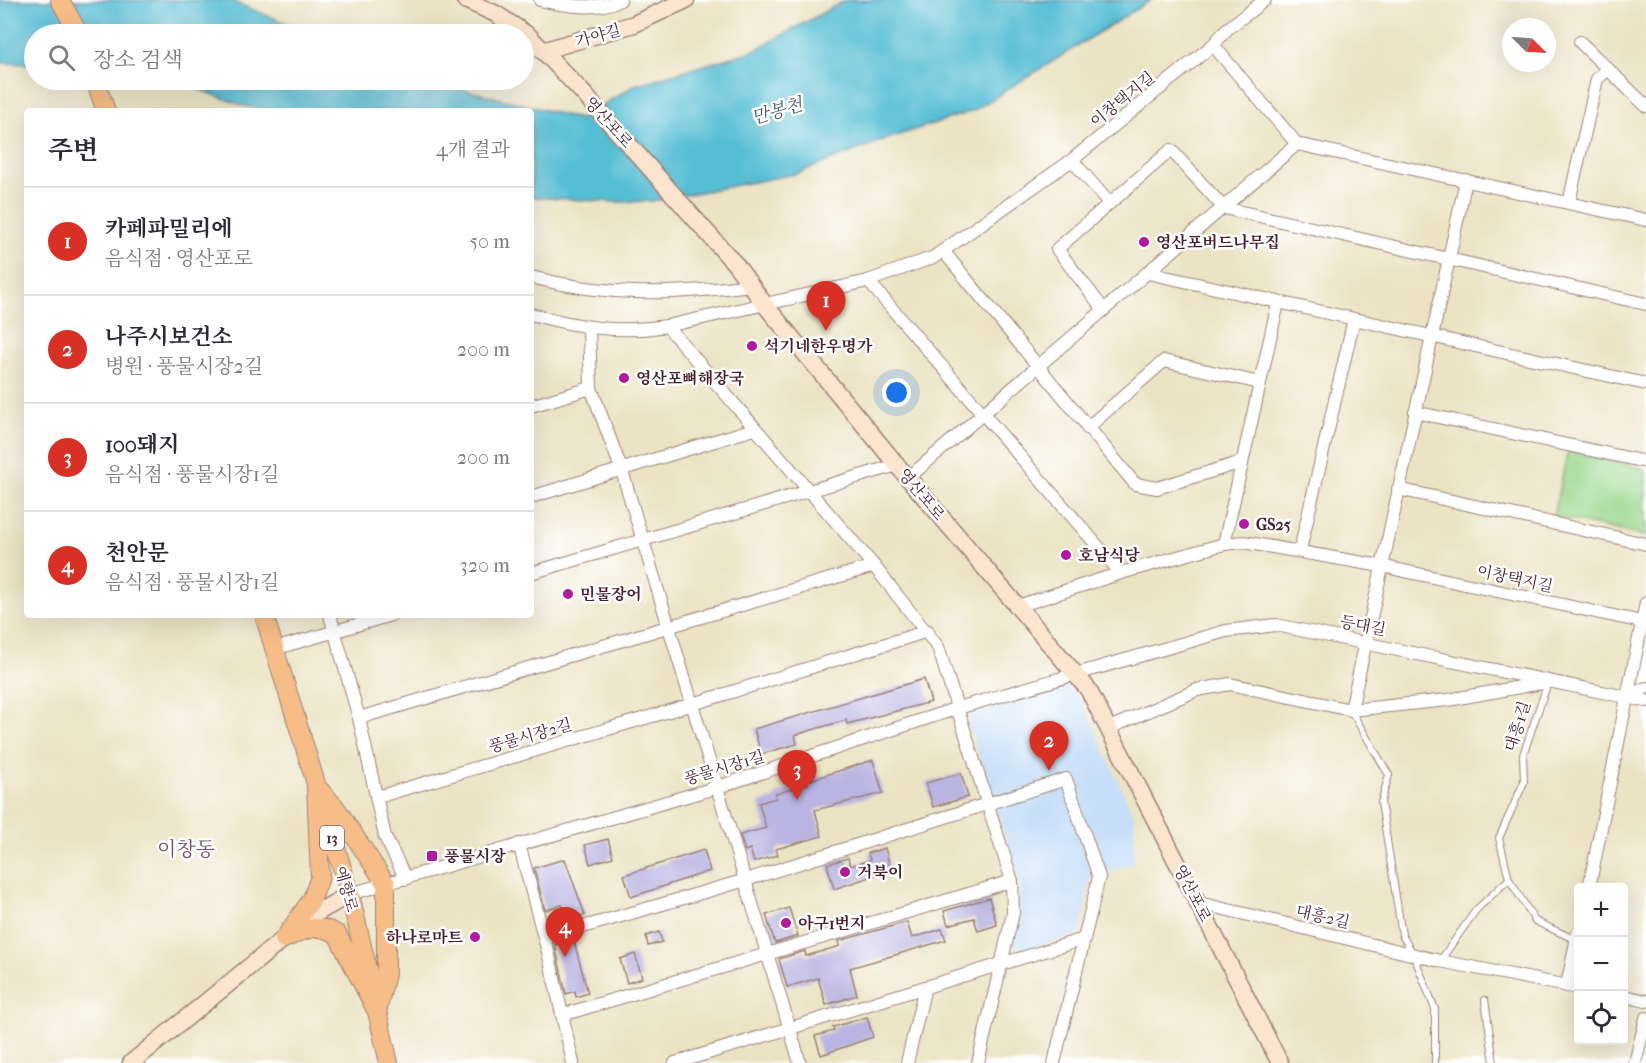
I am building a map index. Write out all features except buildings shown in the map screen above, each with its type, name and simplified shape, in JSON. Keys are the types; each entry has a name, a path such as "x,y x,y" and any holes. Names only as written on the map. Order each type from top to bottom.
{"main road":[{"path":"60,0 73,24"},
{"path":"99,90 105,108"},
{"name":"예향로","path":"265,618 350,894 389,1063"},
{"path":"316,786 336,808 386,884 386,974 377,1012"},
{"path":"284,939 312,899 320,877 316,786"},
{"path":"284,939 312,926 328,929 337,934 377,1012"}],"street":[{"name":"영산포로","path":"465,0 496,14 511,24"},
{"path":"540,0 565,6 611,4 620,0"},
{"name":"가야길","path":"542,51 634,24 686,0"},
{"name":"이창택지길","path":"765,305 868,281 944,252 1072,160 1213,45 1227,29 1264,0"},
{"path":"1580,42 1646,106"},
{"name":"영산포로","path":"534,43 583,93 736,265 765,305 897,465 1088,689 1280,1063"},
{"path":"1213,45 1298,144 1646,220"},
{"path":"1569,202 1597,79 1608,69"},
{"path":"908,478 1298,144"},
{"path":"1104,310 1057,249 1172,150 1224,208 1646,304"},
{"path":"1072,160 1109,203"},
{"path":"1351,710 1466,180"},
{"path":"944,252 1037,368 1136,484 1157,488 1242,462"},
{"path":"1148,273 1646,384"},
{"path":"534,278 589,289 640,293 694,292 750,285"},
{"path":"868,281 1121,573"},
{"path":"1224,544 1278,303"},
{"path":"534,315 589,328 637,331 765,305"},
{"path":"1300,550 1354,319"},
{"path":"667,326 874,566 928,631 938,647 1012,881 1013,913 978,1063"},
{"path":"589,328 591,388 622,471 792,1029 800,1063"},
{"path":"1088,428 1164,362 1260,383"},
{"path":"534,405 591,388"},
{"path":"1415,412 1646,462"},
{"path":"534,496 754,429"},
{"path":"534,572 897,465"},
{"path":"1398,489 1646,544"},
{"name":"이창택지길","path":"1018,606 1121,573 1224,544 1243,542 1300,550 1382,566 1642,622"},
{"path":"359,718 874,566"},
{"path":"1590,883 1608,801 1625,696 1646,603"},
{"path":"331,618 359,718 385,837 406,879"},
{"path":"274,649 381,618"},
{"name":"등대길","path":"1076,674 1253,626 1276,625 1646,701"},
{"name":"풍물시장2길","path":"376,796 693,704 928,631"},
{"name":"풍물시장1길","path":"350,894 718,787 958,708 1076,674"},
{"name":"대흥1길","path":"1107,729 1197,690 1230,684 1351,710 1437,701 1548,682"},
{"path":"1625,696 1646,688"},
{"path":"545,938 746,880 1066,779 1099,877 1054,1063"},
{"path":"519,844 545,938 573,1063"},
{"path":"562,1015 1012,881"},
{"path":"131,1063 313,915 350,894"},
{"name":"대흥2길","path":"1199,903 1440,961 1573,986"},
{"path":"675,1063 1084,939"},
{"path":"907,1063 925,987"},
{"path":"1628,997 1646,1001"},
{"path":"1635,1063 1646,1018"}],"lane":[{"name":"대흥1길","path":"1548,682 1523,755 1524,782 1499,838 1509,879 1535,921 1574,936"},
{"path":"1351,710 1389,775 1381,802 1402,935 1413,954 1435,1008 1435,1063"},
{"path":"1440,961 1476,910 1509,879"},
{"path":"1485,1000 1494,1063"}],"shaded area":[{"path":"1068,685 1083,703 1135,818 1134,863 1091,878 1080,934 1025,950 1013,945 1021,883 968,723 971,714"}],"green space":[{"path":"1568,451 1646,469 1646,536 1553,516"}],"water":[{"path":"0,0 229,0 288,24 24,24 24,64 0,63"},
{"name":"만봉천","path":"846,0 1151,0 973,111 886,139 795,174 653,201 616,202 534,197 534,108 256,108 244,106 201,90 466,90 580,119 635,85 753,51"}],"place":[{"name":"영산포버드나무집","path":"1144,242"},
{"name":"카페파밀리에","path":"826,331"},
{"name":"석기네한우명가","path":"752,346"},
{"name":"영산포뼈해장국","path":"624,378"},
{"name":"GS25","path":"1244,524"},
{"name":"호남식당","path":"1066,555"},
{"name":"민물장어","path":"568,594"},
{"name":"나주시보건소","path":"1049,771"},
{"name":"100돼지","path":"797,800"},
{"name":"풍물시장","path":"432,856"},
{"name":"거북이","path":"845,872"},
{"name":"아구1번지","path":"786,923"},
{"name":"하나로마트","path":"475,937"},
{"name":"천안문","path":"565,957"}],"district":[{"name":"이창동","path":"186,849"}]}
